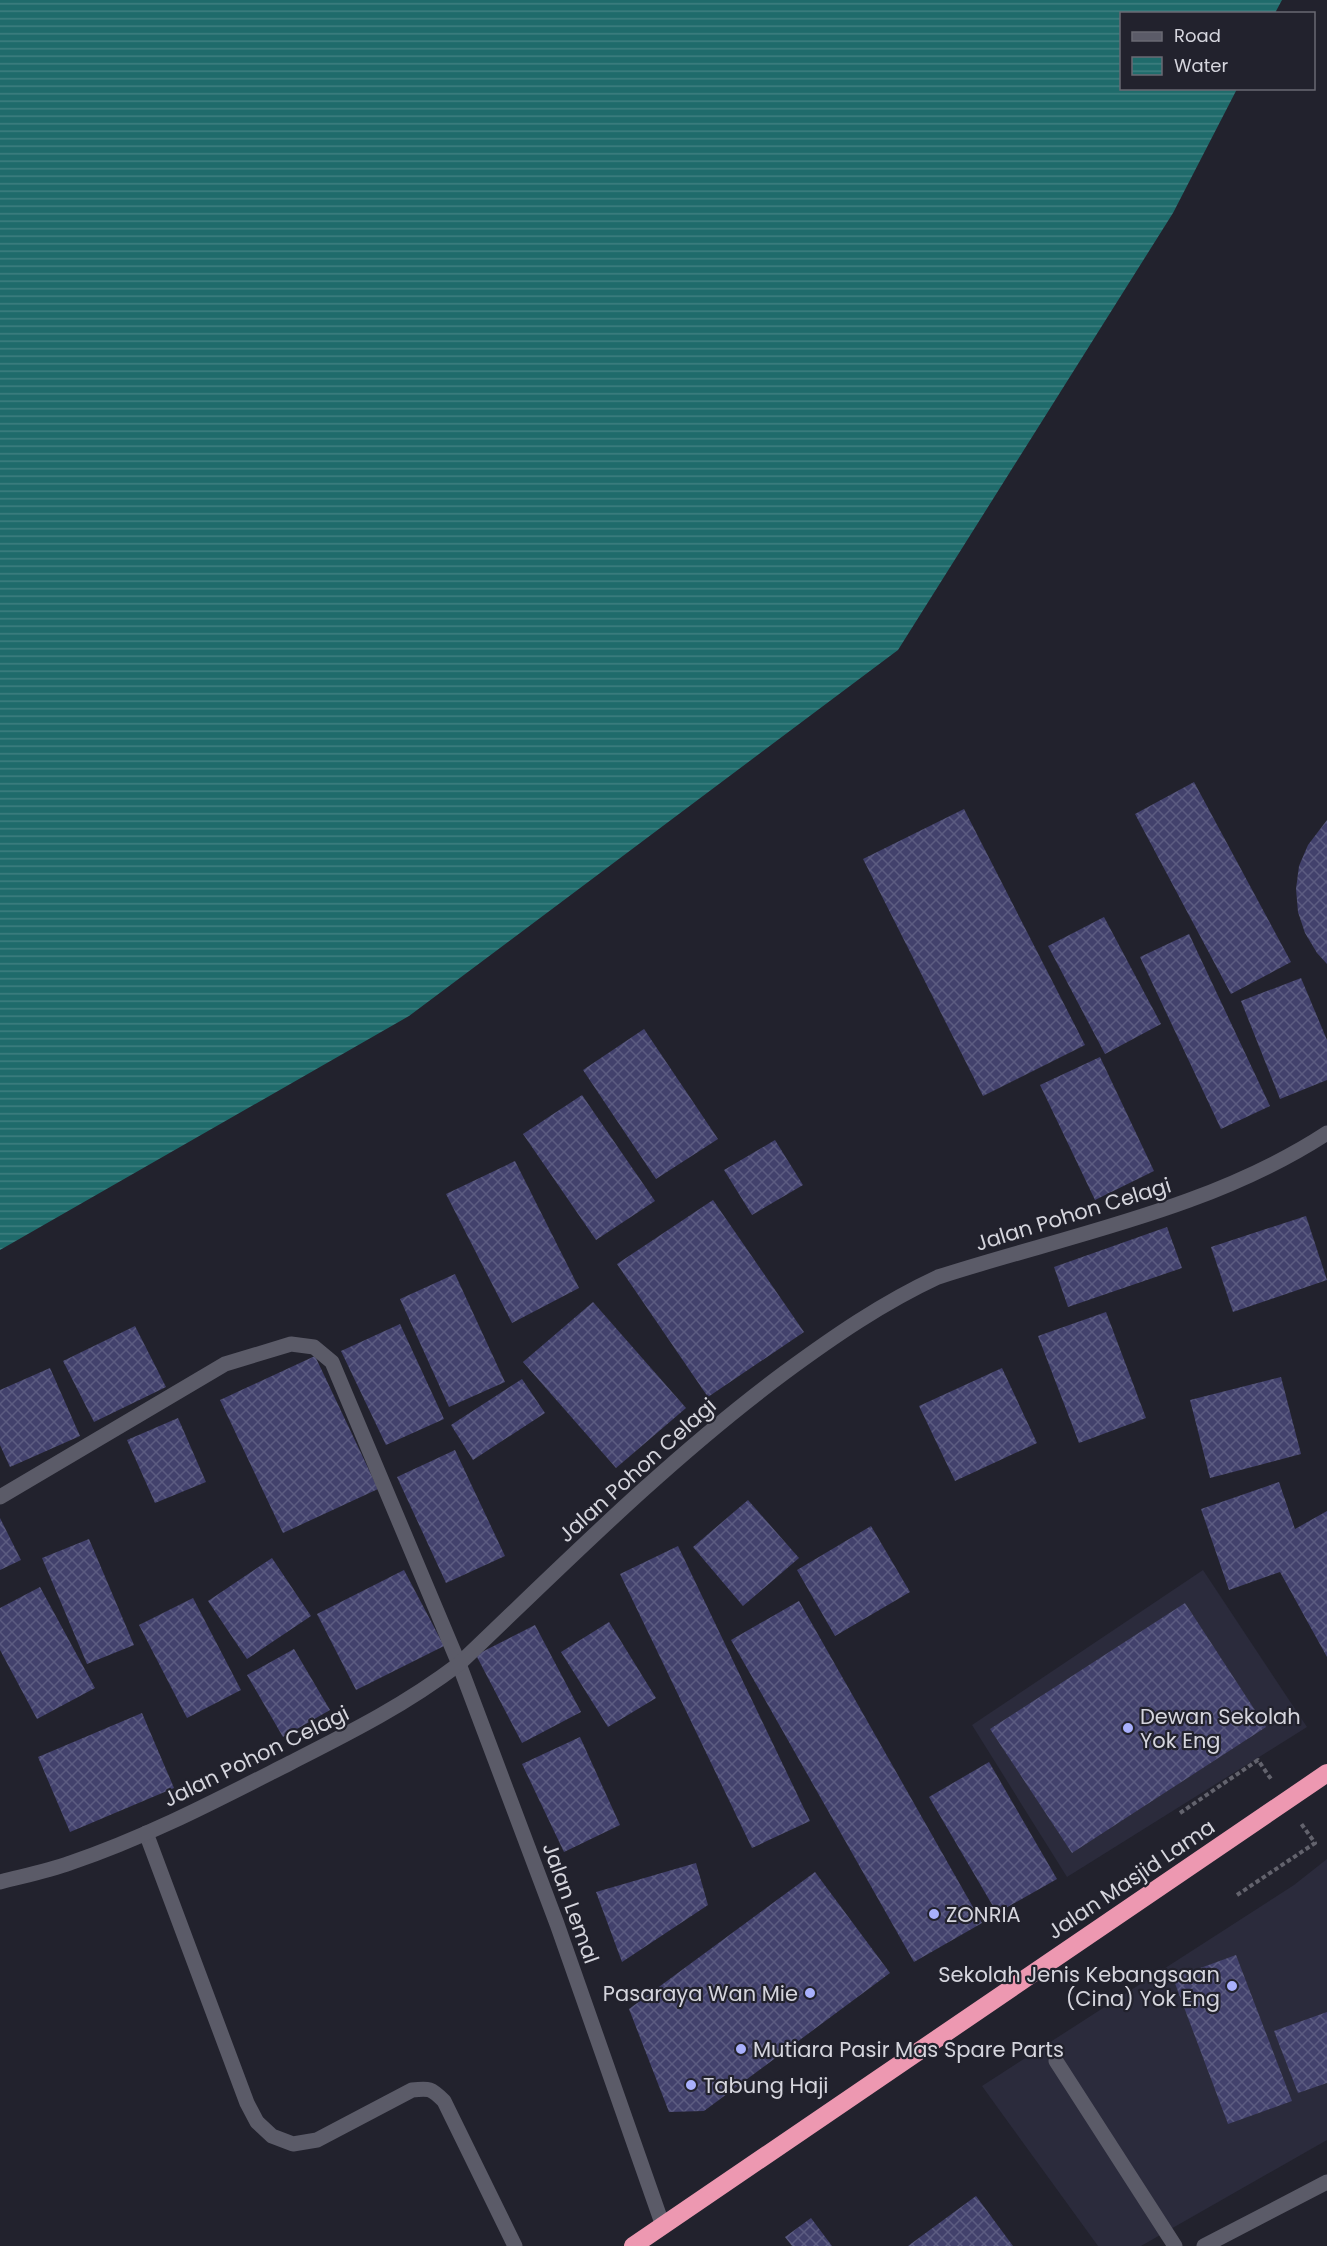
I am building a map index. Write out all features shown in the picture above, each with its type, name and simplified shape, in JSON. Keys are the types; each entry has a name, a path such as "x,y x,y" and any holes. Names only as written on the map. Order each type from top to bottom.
{"highway":[{"name":"Jalan Masjid Lama","path":"633,2246 1327,1773"}],"street":[{"name":"Jalan Pohon Celagi","path":"0,1882 69,1864 146,1833 223,1797 387,1714 426,1689 459,1664 677,1459 752,1397 820,1346 884,1305 938,1277 1181,1203 1222,1188 1284,1158 1327,1133"},
{"name":"Jalan Lemal","path":"0,1497 225,1364 291,1344 314,1347 332,1362 459,1664 557,1924 663,2226"},
{"path":"146,1833 256,2122 272,2136 293,2144 309,2142 317,2140 411,2090 427,2088 444,2101 515,2246"},
{"path":"1056,2061 1175,2246"},
{"path":"1204,2246 1327,2182"}],"path":[{"path":"1180,1813 1258,1760"},
{"path":"1237,1895 1315,1843"}],"shaded area":[{"name":"Dewan Sekolah Yok Eng","path":"1203,1570 1307,1727 1067,1877 972,1725"},
{"name":"Sekolah Jenis Kebangsaan (Cina) Yok Eng","path":"1327,1859 1327,2140 1141,2246 1098,2246 982,2086 1294,1885"}],"water":[{"path":"0,0 1282,0 1276,12 1120,12 1120,90 1236,90 1173,213 898,650 409,1016 0,1250"}],"building":[{"path":"1194,782 1291,962 1231,994 1135,814"},
{"path":"964,809 1085,1045 983,1096 863,859"},
{"path":"1327,820 1327,964 1305,933 1298,912 1296,889 1299,866 1308,845"},
{"path":"1104,917 1161,1024 1105,1054 1048,946"},
{"path":"1189,934 1270,1106 1221,1129 1140,957"},
{"path":"1301,978 1327,1040 1327,1080 1280,1099 1241,1001"},
{"path":"644,1029 718,1139 656,1179 583,1070"},
{"path":"1100,1057 1154,1171 1095,1200 1040,1085"},
{"path":"582,1095 655,1201 596,1240 523,1134"},
{"path":"775,1140 803,1185 752,1215 724,1170"},
{"path":"515,1161 579,1288 512,1323 446,1194"},
{"path":"713,1200 804,1332 708,1397 617,1264"},
{"path":"1306,1216 1327,1280 1233,1312 1211,1247"},
{"path":"1167,1227 1182,1268 1068,1307 1054,1267"},
{"path":"455,1274 505,1382 449,1407 400,1299"},
{"path":"593,1302 686,1408 616,1468 523,1362"},
{"path":"1106,1312 1146,1418 1079,1443 1038,1336"},
{"path":"400,1324 444,1419 386,1445 341,1351"},
{"path":"135,1326 166,1387 94,1422 63,1361"},
{"path":"315,1356 378,1489 283,1533 220,1400"},
{"path":"50,1368 80,1436 10,1467 0,1445 0,1390"},
{"path":"1002,1368 1037,1443 955,1481 919,1406"},
{"path":"1281,1377 1301,1454 1210,1478 1190,1400"},
{"path":"522,1379 545,1413 473,1460 451,1425"},
{"path":"178,1418 206,1482 155,1503 127,1440"},
{"path":"455,1450 505,1556 446,1583 397,1477"},
{"path":"1279,1482 1295,1529 1327,1511 1327,1657 1280,1572 1229,1590 1201,1509"},
{"path":"748,1500 799,1558 743,1606 693,1547"},
{"path":"0,1518 21,1560 0,1570"},
{"path":"871,1526 910,1592 835,1636 797,1570"},
{"path":"89,1539 134,1645 87,1664 42,1558"},
{"path":"678,1546 810,1821 752,1848 620,1574"},
{"path":"272,1558 311,1616 247,1659 208,1601"},
{"path":"404,1570 444,1646 356,1690 317,1614"},
{"path":"40,1587 95,1688 37,1719 0,1650 0,1608"},
{"path":"193,1598 241,1690 187,1718 139,1625"},
{"path":"799,1601 982,1923 914,1962 731,1640"},
{"name":"Dewan Sekolah Yok Eng","path":"1185,1603 1266,1727 1072,1853 990,1729"},
{"path":"609,1622 656,1698 608,1727 561,1652"},
{"path":"535,1625 581,1712 522,1743 476,1655"},
{"path":"294,1649 330,1710 283,1737 247,1675"},
{"path":"142,1713 174,1788 70,1832 38,1757"},
{"path":"580,1737 620,1825 564,1852 522,1764"},
{"path":"989,1762 1057,1879 997,1913 929,1797"},
{"path":"696,1863 708,1905 622,1962 596,1892"},
{"path":"815,1872 890,1973 704,2111 669,2112 629,2009"},
{"path":"1236,1955 1292,2101 1228,2124 1173,1978"},
{"path":"1327,2012 1327,2083 1298,2093 1274,2031"},
{"path":"976,2196 1013,2246 908,2246"},
{"path":"811,2218 832,2246 792,2246 785,2237"}],"place":[{"name":"Dewan Sekolah Yok Eng","path":"1128,1728"},
{"name":"ZONRIA","path":"934,1914"},
{"name":"Sekolah Jenis Kebangsaan (Cina) Yok Eng","path":"1232,1986"},
{"name":"Pasaraya Wan Mie","path":"810,1993"},
{"name":"Mutiara Pasir Mas Spare Parts","path":"741,2049"},
{"name":"Tabung Haji","path":"691,2085"}]}
